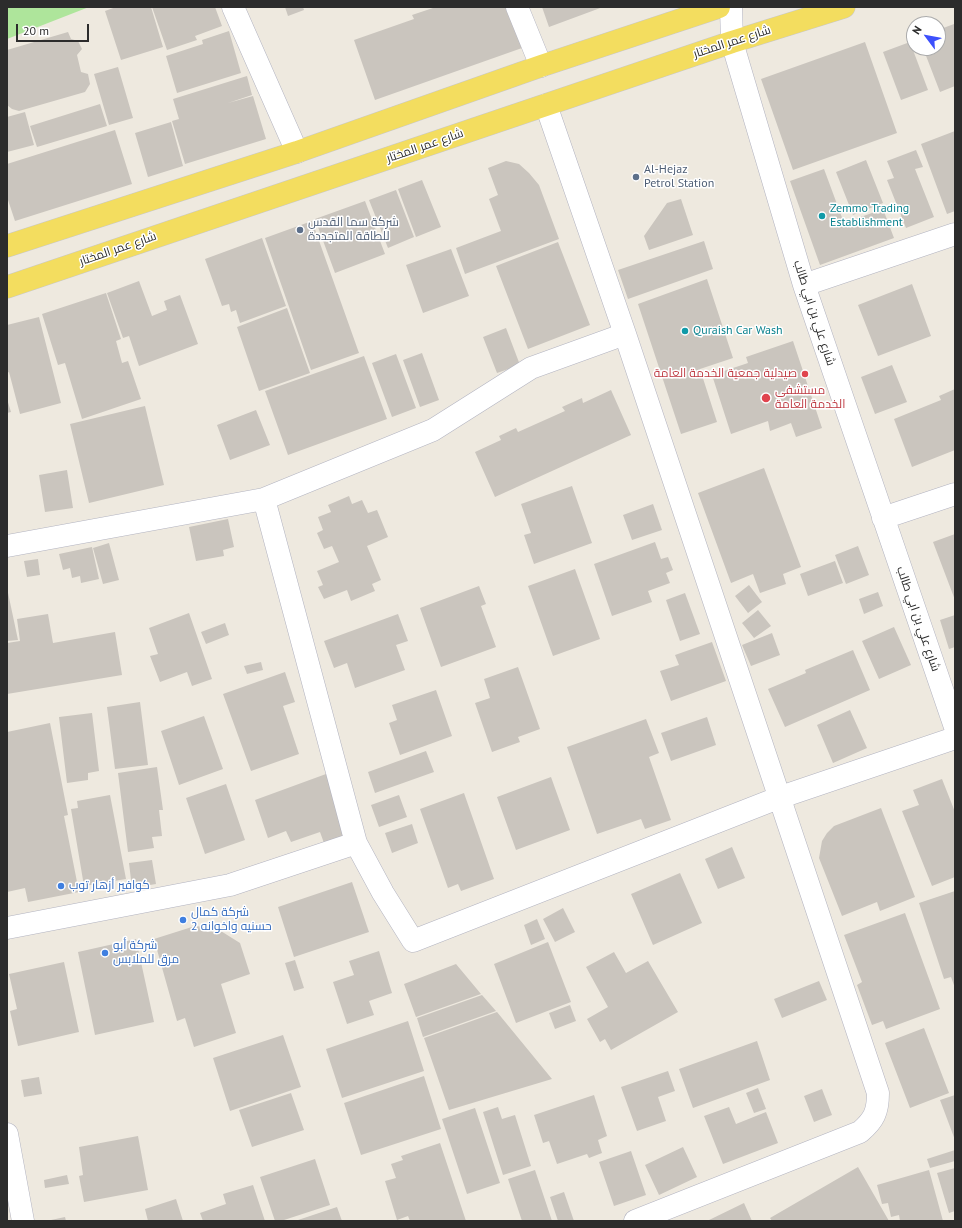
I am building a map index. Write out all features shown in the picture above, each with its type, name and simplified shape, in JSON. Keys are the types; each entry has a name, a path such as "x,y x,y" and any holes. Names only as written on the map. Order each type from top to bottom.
{"main road":[{"path":"7,246 297,152 541,66 719,7"},
{"name":"شارع عمر المختار","path":"7,287 732,42 844,7"}],"street":[{"path":"233,7 297,152"},
{"path":"517,7 541,66"},
{"name":"شارع علي بن ابي طالب","path":"731,7 732,42 804,286 955,727"},
{"path":"546,105 625,334 778,798 878,1093 878,1105 875,1116 860,1132 635,1221"},
{"path":"804,286 955,234"},
{"path":"7,546 264,499 433,430 531,368 625,334"},
{"path":"883,518 955,494"},
{"path":"264,499 356,843 383,893 413,942 778,798 955,738"},
{"path":"7,928 230,885 356,843"},
{"path":"7,1134 23,1221"}],"green space":[{"path":"7,7 89,7 7,39"}],"building":[{"path":"116,7 151,7 163,47 121,60 105,11"},
{"path":"152,7 215,7 222,26 195,36 197,40 167,50"},
{"path":"285,7 303,7 304,10 288,16"},
{"path":"436,7 508,7 522,48 375,100 354,40 414,19 412,15"},
{"path":"542,7 603,7 549,27"},
{"path":"954,24 955,28 955,86 940,92 926,56 946,56 946,27"},
{"path":"229,31 241,73 177,93 166,56 203,44 202,40"},
{"path":"68,32 71,39 78,41 82,49 77,55 81,72 88,74 90,84 85,92 19,111 12,109 7,105 7,50"},
{"path":"865,42 897,133 793,170 761,79"},
{"path":"906,43 906,56 915,56 928,90 901,100 883,52"},
{"path":"118,67 133,118 109,125 94,74"},
{"path":"247,76 252,95 228,103 253,96 266,139 185,164 172,121 179,119 173,99"},
{"path":"100,104 107,126 37,147 30,126"},
{"path":"25,112 34,145 7,152 7,117"},
{"path":"171,122 183,166 148,177 135,133"},
{"path":"115,130 132,184 15,221 7,197 7,164"},
{"path":"955,131 955,211 947,214 921,144"},
{"path":"916,150 923,167 915,169 934,217 906,228 887,180 894,178 887,161"},
{"path":"866,160 883,203 853,215 836,172"},
{"path":"506,161 519,164 539,185 559,239 465,274 456,248 501,231 489,199 498,195 488,168"},
{"name":"Zemmo Trading Establishment","path":"824,169 844,223 883,209 894,238 820,265 790,181"},
{"path":"422,180 441,227 416,237 398,189"},
{"path":"396,190 414,237 388,248 369,200"},
{"path":"681,199 693,235 649,250 644,236 667,203"},
{"path":"365,201 385,254 335,273 315,219"},
{"path":"312,221 359,353 311,370 265,238"},
{"path":"262,238 286,306 240,323 236,310 231,312 229,304 222,306 205,259"},
{"path":"704,241 713,269 628,299 618,270"},
{"path":"558,242 590,325 528,349 496,266"},
{"path":"451,249 469,296 423,313 406,265"},
{"name":"Quraish Car Wash","path":"707,279 733,358 700,369 717,422 681,434 638,304"},
{"path":"139,281 152,316 167,310 164,301 180,295 198,344 139,366 129,336 123,338 107,293"},
{"path":"912,284 931,336 878,356 858,305"},
{"path":"106,293 121,339 116,341 122,363 128,361 141,399 82,419 65,363 58,365 42,314"},
{"path":"287,308 310,373 259,391 237,327"},
{"path":"39,317 61,403 20,414 9,372 7,373 7,325"},
{"path":"506,328 520,365 497,373 483,337"},
{"name":"مستشفى الخدمة العامة","path":"793,341 822,428 796,437 791,423 770,431 768,421 731,434 712,375 748,363 746,357"},
{"path":"422,353 439,400 420,407 403,360"},
{"path":"396,354 416,408 392,417 372,363"},
{"path":"364,356 387,419 288,455 265,391"},
{"path":"892,365 907,402 875,414 861,377"},
{"path":"955,389 955,450 912,467 894,419 941,400 939,396"},
{"path":"611,390 631,435 495,497 475,452 501,440 499,436 516,428 518,432 565,411 562,407 582,398 583,403"},
{"path":"7,399 11,412 7,413"},
{"path":"145,406 164,485 89,503 70,424"},
{"path":"256,410 270,445 230,460 217,425"},
{"path":"764,468 801,567 783,574 786,584 760,593 753,574 731,583 698,493"},
{"path":"67,470 73,508 45,512 39,475"},
{"path":"572,486 592,543 534,564 524,535 531,533 521,504"},
{"path":"349,496 352,504 362,500 368,513 377,510 388,537 367,546 381,580 372,584 375,591 351,601 347,590 324,599 318,587 323,585 317,571 339,562 332,546 324,549 317,533 323,530 318,517 331,512 328,505"},
{"path":"653,504 662,530 632,540 623,515"},
{"path":"228,519 234,547 223,550 224,556 196,561 189,527"},
{"path":"955,534 955,600 933,542"},
{"path":"655,542 661,559 668,557 673,570 666,573 670,583 648,591 652,602 612,616 594,564"},
{"path":"109,543 119,580 103,584 93,548"},
{"path":"858,546 869,575 846,584 835,555"},
{"path":"92,547 99,579 81,583 80,576 72,578 70,568 63,570 59,554"},
{"path":"38,559 40,575 27,577 24,561"},
{"path":"835,561 843,583 808,596 800,574"},
{"path":"575,569 600,639 553,656 528,586"},
{"path":"749,585 762,602 748,613 735,596"},
{"path":"479,586 486,604 481,606 496,647 441,667 420,608"},
{"path":"7,588 18,640 7,641"},
{"path":"878,592 883,606 864,614 859,599"},
{"path":"685,593 700,634 680,641 666,600"},
{"path":"758,610 771,626 754,638 742,623"},
{"path":"189,613 212,679 192,686 187,672 160,682 150,656 158,654 149,628"},
{"path":"48,614 53,643 115,632 122,675 7,694 7,643 20,641 17,619"},
{"path":"398,614 408,641 396,645 405,670 355,688 347,663 334,668 324,641"},
{"path":"955,615 955,647 949,649 940,620"},
{"path":"225,623 229,635 206,644 201,632"},
{"path":"894,627 911,665 879,679 862,641"},
{"path":"772,633 780,655 751,666 742,645"},
{"path":"712,642 726,681 671,701 660,671 679,665 675,655"},
{"path":"853,650 870,690 785,727 768,689 806,673 805,670"},
{"path":"261,662 263,670 247,674 244,666"},
{"path":"518,667 540,729 518,737 520,742 492,752 475,703 490,698 484,679"},
{"path":"285,672 295,702 283,706 299,754 251,771 223,694"},
{"path":"436,690 452,736 400,755 389,723 397,720 392,705"},
{"path":"140,702 148,765 115,769 107,707"},
{"path":"850,710 867,748 833,763 817,725"},
{"path":"92,713 99,771 88,773 88,780 67,783 59,717"},
{"path":"204,716 223,769 179,785 161,731"},
{"path":"707,717 716,745 671,761 661,733"},
{"path":"646,719 659,753 649,757 671,820 645,829 641,819 597,834 567,747"},
{"path":"50,723 68,815 64,816 79,892 28,902 25,888 7,892 7,732"},
{"path":"426,751 434,772 375,793 368,772"},
{"path":"157,767 163,810 159,810 162,836 152,837 154,848 128,852 118,773"},
{"path":"326,774 348,835 324,843 320,832 291,842 286,831 268,838 255,800"},
{"path":"551,777 570,830 516,850 497,797"},
{"path":"942,779 955,812 955,877 932,886 902,811 919,805 913,790"},
{"path":"226,784 245,840 205,854 186,798"},
{"path":"464,793 494,879 461,891 458,884 448,888 420,809"},
{"path":"110,795 126,879 84,886 71,809 78,808 77,801"},
{"path":"399,795 407,817 379,827 371,805"},
{"path":"881,808 915,897 880,911 877,902 842,916 819,858 822,841 834,826"},
{"path":"412,824 418,843 392,853 385,833"},
{"path":"732,847 745,878 718,889 705,859"},
{"path":"152,860 156,884 132,888 129,863"},
{"path":"680,873 702,923 653,945 631,894"},
{"path":"352,882 369,932 294,957 278,907"},
{"path":"955,891 955,988 951,977 944,979 919,903"},
{"path":"563,908 575,932 555,942 543,919"},
{"path":"905,913 940,1009 886,1029 883,1021 872,1025 857,985 862,982 844,935"},
{"path":"537,919 545,939 531,945 524,925"},
{"path":"195,926 216,928 240,943 250,974 221,984 236,1033 194,1047 185,1018 177,1021 154,939"},
{"path":"136,939 154,1022 95,1035 78,952"},
{"path":"548,942 571,1002 516,1023 494,964"},
{"path":"379,951 392,993 369,1001 374,1015 347,1024 333,982 354,975 349,961"},
{"path":"614,952 626,973 648,961 678,1012 611,1050 605,1039 600,1042 587,1019 608,1007 586,967"},
{"path":"295,960 304,988 294,991 285,963"},
{"path":"64,962 79,1032 18,1046 10,1011 17,1009 9,974"},
{"path":"456,964 481,994 416,1017 404,984"},
{"path":"819,981 827,1000 782,1018 774,999"},
{"path":"482,995 496,1011 423,1037 417,1018"},
{"path":"570,1005 576,1021 555,1029 549,1013"},
{"path":"497,1012 552,1079 449,1110 424,1038"},
{"path":"408,1021 424,1071 342,1098 326,1049"},
{"path":"924,1028 949,1093 910,1108 885,1043"},
{"path":"283,1035 301,1087 230,1111 213,1058"},
{"path":"757,1041 770,1080 693,1108 679,1069"},
{"path":"668,1071 675,1091 658,1097 666,1121 637,1131 621,1087"},
{"path":"424,1076 441,1129 361,1155 344,1103"},
{"path":"39,1077 42,1094 24,1097 21,1080"},
{"path":"758,1088 766,1109 754,1113 746,1093"},
{"path":"822,1089 832,1115 814,1122 804,1096"},
{"path":"291,1093 304,1130 252,1147 239,1110"},
{"path":"594,1095 607,1136 598,1140 602,1153 589,1158 587,1154 557,1164 549,1141 543,1143 534,1115"},
{"path":"955,1095 955,1140 940,1100"},
{"path":"498,1107 502,1119 515,1115 531,1166 503,1175 483,1112"},
{"path":"729,1107 736,1124 766,1112 778,1143 723,1164 704,1116"},
{"path":"475,1108 500,1183 467,1194 442,1119"},
{"path":"138,1136 148,1190 84,1202 79,1176 83,1175 79,1147"},
{"path":"440,1143 466,1221 410,1221 408,1216 397,1220 385,1181 396,1178 391,1164 403,1160 401,1156"},
{"path":"683,1147 697,1177 659,1195 645,1165"},
{"path":"955,1150 955,1161 930,1168 927,1159"},
{"path":"631,1151 646,1195 614,1206 599,1162"},
{"path":"315,1159 330,1205 281,1221 275,1221 260,1177"},
{"path":"858,1167 889,1221 772,1221 770,1218"},
{"path":"955,1168 955,1211 949,1213 937,1173"},
{"path":"535,1170 552,1221 522,1221 508,1179"},
{"path":"929,1170 943,1221 900,1221 899,1215 891,1217 888,1203 882,1204 877,1185"},
{"path":"67,1175 69,1184 45,1188 44,1180"},
{"path":"253,1185 265,1221 203,1221 200,1213 226,1204 223,1194"},
{"path":"564,1192 574,1221 558,1221 550,1197"},
{"path":"176,1199 183,1221 148,1221 145,1209"},
{"path":"744,1203 752,1221 707,1221"},
{"path":"337,1207 342,1221 295,1221"},
{"path":"65,1217 66,1221 51,1221 51,1220"}],"place":[{"name":"Al-Hejaz Petrol Station","path":"636,177"},
{"name":"Zemmo Trading Establishment","path":"822,216"},
{"name":"شركة سما القدس للطاقة المتجددة","path":"300,230"},
{"name":"Quraish Car Wash","path":"685,331"},
{"name":"صيدلية جمعية الخدمة العامة","path":"805,374"},
{"name":"مستشفى الخدمة العامة","path":"766,398"},
{"name":"كوافير أزهار توب","path":"61,886"},
{"name":"شركة كمال حسنيه واخوانه 2","path":"183,920"},
{"name":"شركة أبو مرق للملابس","path":"105,953"}]}
